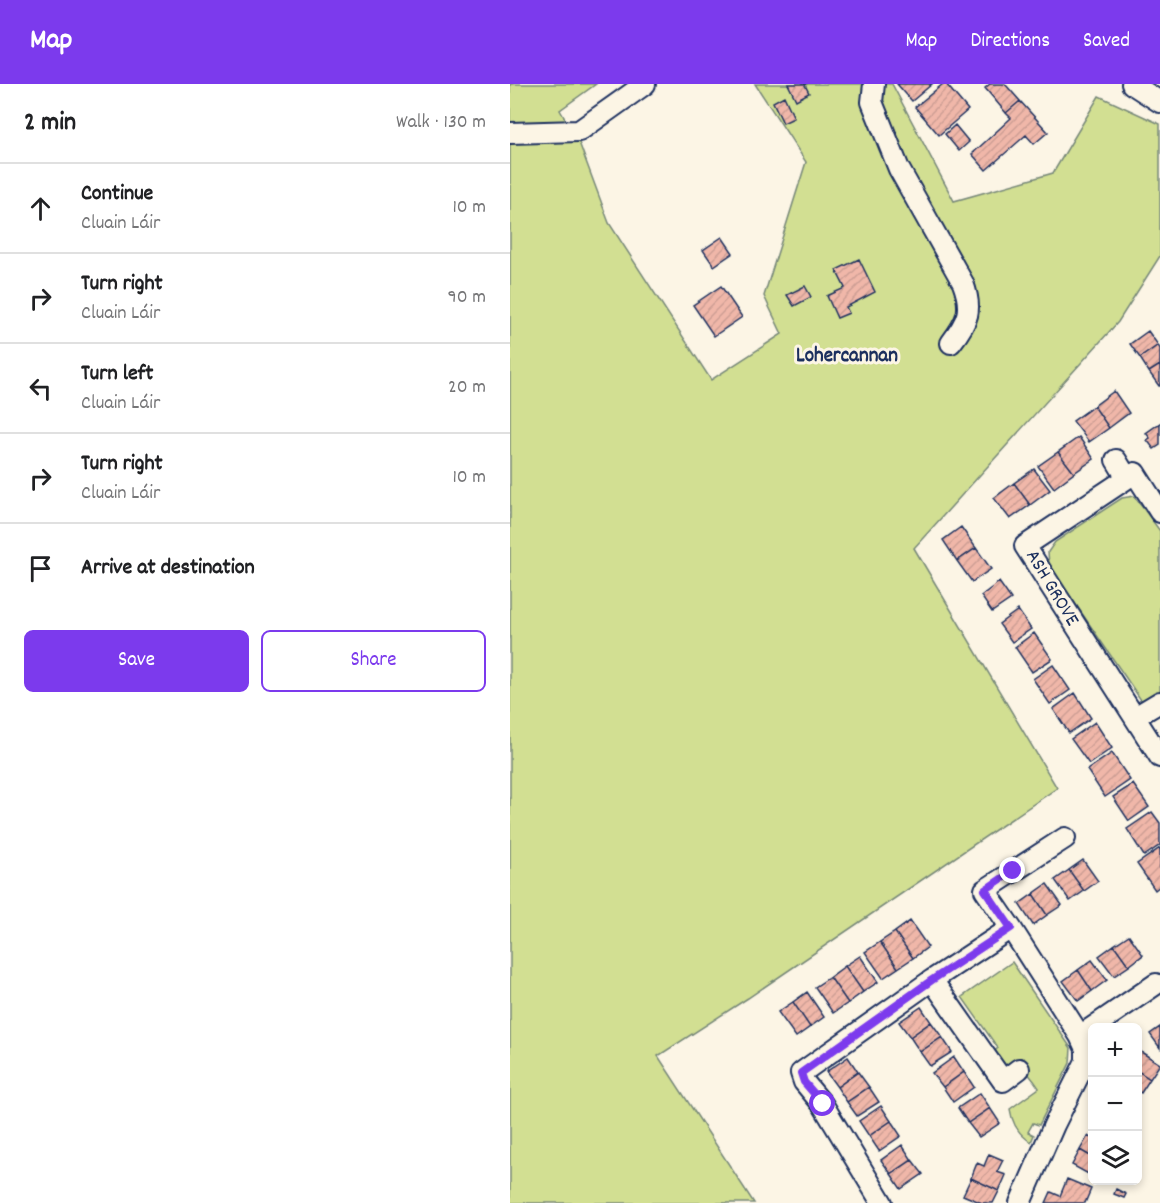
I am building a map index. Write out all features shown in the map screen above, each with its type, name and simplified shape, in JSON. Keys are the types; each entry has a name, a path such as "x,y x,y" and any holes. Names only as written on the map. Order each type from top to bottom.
{"street":[{"path":"510,133 579,131 645,84"},
{"path":"874,84 872,102 898,169 958,274 969,298 970,308 963,325 951,343"},
{"path":"1132,84 1160,102"},
{"path":"1116,460 1127,478 1135,473 1160,512"},
{"name":"ASH GROVE","path":"1127,478 1025,546 1160,757"},
{"path":"1135,717 1160,702"},
{"path":"1020,1203 1054,1125 1086,1061 1086,1049 1080,1036 985,890 1065,838"},
{"path":"882,1203 823,1104 804,1082 801,1073 932,980 1011,928"},
{"path":"932,980 1003,1081 1019,1069"},
{"path":"1080,1036 1156,984"}],"green space":[{"path":"510,84 596,84 560,110 580,145 609,223 711,380 782,334 764,296 806,162 755,84 892,84 954,201 1053,173 1099,96 1160,124 1160,256 1118,322 914,548 1057,788 748,998 658,1056 754,1203 510,1203"},
{"path":"1134,496 1160,531 1160,693 1143,703 1049,565 1048,552 1055,542 1122,498"},
{"path":"1012,962 1071,1048 1070,1063 1039,1125 1033,1123 1028,1132 1034,1135 1031,1142 1016,1128 1010,1109 1039,1088 1024,1070 1015,1066 1001,1065 991,1054 998,1048 962,997"}],"building":[{"path":"788,84 807,84 805,85 809,93 796,100"},
{"path":"897,84 932,84 912,101"},
{"path":"946,84 968,110 939,135 915,107"},
{"path":"990,84 1005,84 1020,101 1006,113 985,88"},
{"path":"784,96 794,118 783,123 773,102"},
{"path":"1020,101 1048,132 1034,144 1026,135 986,170 972,154 1011,118 1006,113"},
{"path":"955,125 969,142 959,151 945,134"},
{"path":"722,237 733,253 714,266 703,250"},
{"path":"859,259 875,292 846,307 849,313 837,318 827,296 845,288 836,270"},
{"path":"721,286 742,317 714,336 693,305"},
{"path":"805,286 811,297 794,306 787,295"},
{"path":"1148,331 1158,345 1140,358 1130,344"},
{"path":"1158,345 1160,365 1149,372 1140,358"},
{"path":"1160,365 1160,386 1159,386 1149,372"},
{"path":"1114,391 1129,413 1109,428 1094,406"},
{"path":"1094,406 1109,428 1089,442 1073,421"},
{"path":"1160,423 1160,445 1154,449 1147,440 1150,438 1146,433"},
{"path":"1079,437 1094,459 1074,473 1058,452"},
{"path":"1058,452 1074,473 1054,488 1038,466"},
{"path":"1034,469 1050,490 1030,505 1014,483"},
{"path":"1014,483 1030,505 1010,519 994,498"},
{"path":"961,527 976,548 957,561 943,540"},
{"path":"976,548 991,569 972,582 957,561"},
{"path":"999,582 1011,599 992,612 981,596"},
{"path":"1018,610 1031,629 1012,642 999,624"},
{"path":"1034,633 1052,659 1032,672 1015,647"},
{"path":"1053,665 1070,690 1050,704 1033,679"},
{"path":"1075,693 1091,718 1069,733 1053,709"},
{"path":"1095,722 1112,748 1089,764 1071,739"},
{"path":"1112,753 1130,780 1105,797 1087,770"},
{"path":"1133,784 1149,807 1129,821 1113,797"},
{"path":"1152,812 1160,823 1160,845 1144,856 1127,829"},
{"path":"1160,848 1160,886 1155,890 1137,864"},
{"path":"1083,860 1098,881 1084,891 1069,870"},
{"path":"1069,870 1084,891 1070,901 1055,880"},
{"path":"1047,884 1062,905 1047,915 1033,894"},
{"path":"1033,894 1047,915 1033,925 1019,904"},
{"path":"910,921 928,947 913,958 895,932"},
{"path":"895,932 913,958 898,968 880,942"},
{"path":"1129,935 1143,955 1129,966 1114,945"},
{"path":"880,942 898,968 883,978 865,952"},
{"path":"1114,945 1129,966 1114,976 1099,956"},
{"path":"860,956 878,982 863,992 845,966"},
{"path":"1092,960 1107,980 1092,991 1078,970"},
{"path":"845,966 863,992 848,1003 830,977"},
{"path":"1078,970 1092,991 1078,1001 1063,981"},
{"path":"830,977 848,1003 833,1013 815,987"},
{"path":"807,992 824,1017 810,1027 793,1002"},
{"path":"793,1002 810,1027 796,1037 778,1012"},
{"path":"921,1007 931,1022 910,1037 899,1022"},
{"path":"931,1022 942,1037 920,1052 910,1037"},
{"path":"1160,1027 1160,1048 1150,1034"},
{"path":"942,1037 952,1052 930,1066 920,1052"},
{"path":"1142,1053 1160,1064 1150,1079 1142,1074"},
{"path":"848,1057 858,1072 837,1087 826,1072"},
{"path":"954,1057 964,1072 943,1087 932,1073"},
{"path":"858,1072 869,1087 847,1102 837,1087"},
{"path":"964,1072 974,1087 953,1102 943,1087"},
{"path":"1142,1074 1150,1079 1142,1091"},
{"path":"869,1087 879,1102 857,1116 847,1102"},
{"path":"980,1093 990,1108 968,1123 958,1108"},
{"path":"881,1106 891,1121 869,1136 859,1121"},
{"path":"990,1108 1000,1123 979,1137 968,1123"},
{"path":"891,1121 901,1136 879,1151 869,1136"},
{"path":"1088,1136 1088,1155 1080,1150"},
{"path":"902,1145 912,1160 891,1174 881,1160"},
{"path":"1080,1150 1088,1155 1088,1174 1072,1165"},
{"path":"989,1154 1003,1160 997,1172 1006,1175 999,1191 971,1178 977,1163 984,1166"},
{"path":"912,1160 923,1174 901,1189 891,1174"},
{"path":"971,1178 999,1191 993,1203 982,1203 963,1195"},
{"path":"1067,1179 1091,1189 1085,1203 1046,1203 1051,1192 1060,1196"},
{"path":"1116,1189 1126,1194 1124,1198 1114,1194"}],"district":[{"name":"Lohercannan","path":"847,354"}],"route":[{"path":"823,1104 804,1082 801,1073 932,980 1011,928 985,890 1013,871"}]}
